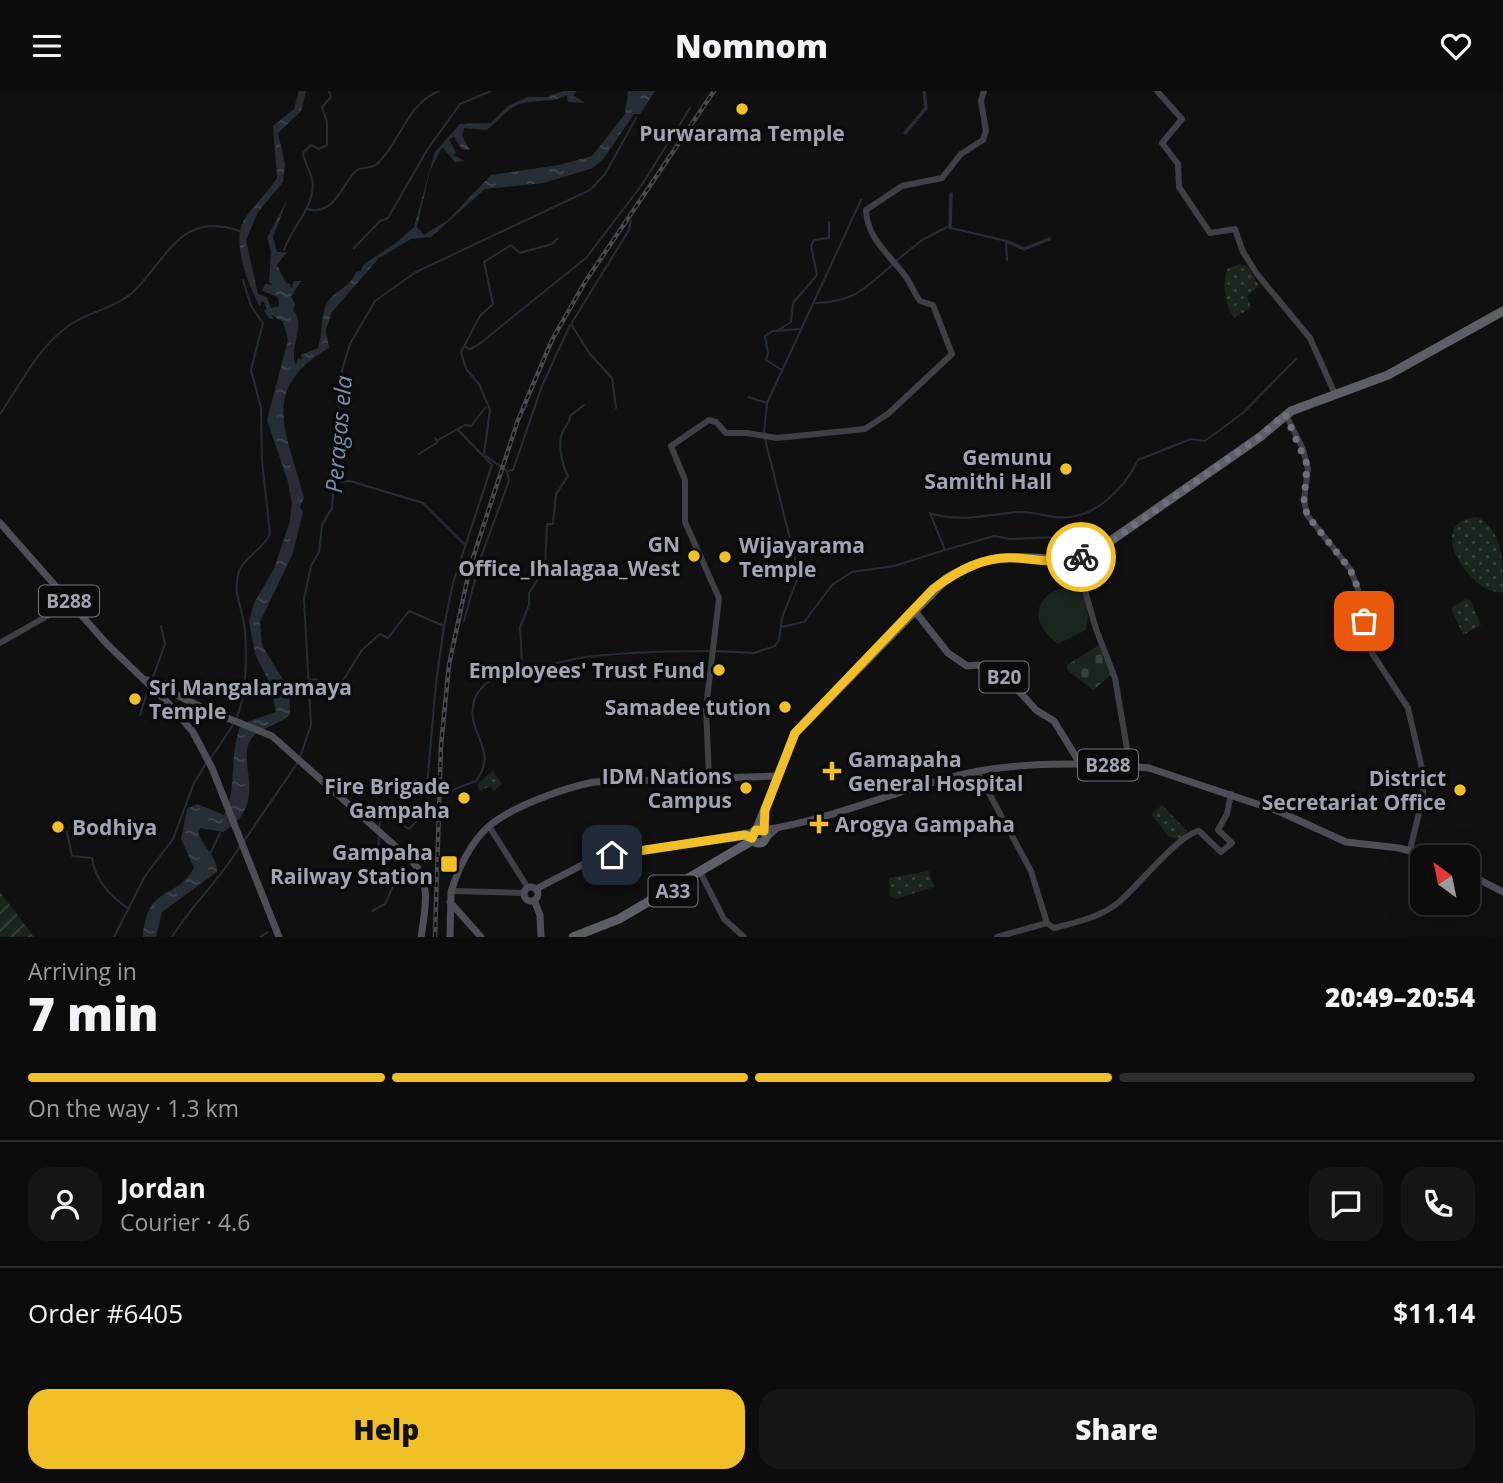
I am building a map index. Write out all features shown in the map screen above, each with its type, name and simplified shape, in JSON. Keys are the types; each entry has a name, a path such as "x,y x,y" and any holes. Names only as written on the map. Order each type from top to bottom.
{"highway":[{"path":"756,836 795,733 946,579 982,562 1002,558 1050,562 1076,559 1106,545 1259,437 1285,414 1388,375 1503,311"},
{"name":"A33","path":"587,937 672,890 756,836"},
{"name":"A33","path":"573,937 620,921"}],"main road":[{"name":"B288","path":"0,523 140,677 263,732 283,745 375,828 423,876 425,891 421,937"},
{"name":"B20","path":"914,610 948,653 967,666 984,667 1009,680 1036,710 1054,721 1081,765"},
{"path":"140,677 178,715 206,758 277,937"},
{"name":"B288","path":"756,836 977,771 1038,765 1130,766 1149,768 1231,794 1297,818 1346,842 1409,850"},
{"path":"450,937 450,902 460,868 489,826 580,784 777,776"},
{"path":"541,937 540,915 532,893 583,864 616,854 756,836"},
{"path":"1480,880 1503,892"},
{"path":"450,902 481,937"}],"street":[{"path":"709,778 706,708 716,646 719,598 685,522 685,480 671,446 709,420 716,422 726,433 766,436 865,429 889,413 952,353 933,305 920,301 870,231 866,210 902,186 942,179 961,154 977,146 986,131 981,101 984,91"},
{"path":"1157,91 1182,119 1162,143 1177,162 1179,187 1183,195 1210,233 1235,229 1245,255 1257,274 1310,338 1335,394"},
{"path":"1285,414 1307,464 1304,500 1307,515 1350,569 1357,586 1372,653 1408,708 1421,757 1423,785 1416,833 1409,850"},
{"path":"1076,559 1096,629 1115,678 1130,766"},
{"path":"0,643 71,603"},
{"path":"977,771 1031,871 1047,923 1054,928 1106,911 1143,881 1149,870 1189,833 1199,831 1221,852 1225,850 1232,843 1218,829 1227,814 1231,794"},
{"path":"489,826 532,893"},
{"path":"700,873 724,919 744,937"},
{"path":"452,891 532,893"},
{"path":"998,937 1047,923"}],"green space":[{"path":"1240,264 1248,267 1259,286 1247,296 1251,308 1234,318 1226,300 1225,282 1227,269"},
{"path":"1477,517 1486,523 1497,539 1502,559 1503,592 1491,590 1478,583 1466,572 1452,544 1453,531 1461,522"},
{"path":"1066,584 1076,584 1083,595 1088,611 1087,623 1086,630 1058,644 1047,634 1038,615 1047,596"},
{"path":"1466,599 1471,601 1481,625 1463,635 1451,608"},
{"path":"1099,645 1111,675 1093,690 1067,670 1067,665"},
{"path":"493,770 502,784 494,791 490,786 480,791 477,785"},
{"path":"1162,805 1187,831 1180,839 1169,837 1151,814"},
{"path":"929,871 934,887 896,899 890,896 889,878"},
{"path":"0,892 34,937 0,937"}],"water":[{"path":"299,91 306,91 301,111 278,133 285,164 283,182 258,212 246,240 258,294 267,297 271,308 279,306 278,297 262,291 265,284 273,285 269,282 271,251 267,238 287,200 273,237 277,252 287,252 277,265 286,283 290,284 291,289 294,281 301,281 291,297 295,303 293,310 298,323 294,351 296,365 298,358 302,359 301,355 318,348 323,315 329,300 350,282 356,272 361,271 363,265 414,227 435,152 460,124 491,123 508,106 528,97 547,97 563,91 577,91 573,95 585,103 568,102 567,95 517,105 486,130 464,128 462,136 470,150 462,149 454,137 449,139 456,153 453,155 465,161 455,162 441,149 430,171 417,227 424,235 448,220 491,175 559,165 592,156 625,114 628,91 655,91 640,114 634,114 604,158 593,168 544,183 485,189 431,237 411,239 379,258 332,312 326,330 329,348 307,364 292,380 285,397 286,433 304,498 300,507 303,512 293,553 260,622 262,645 289,690 290,715 256,734 249,743 249,793 246,807 238,820 223,832 200,828 198,832 215,862 217,872 162,912 156,937 143,937 150,909 162,895 186,879 194,868 181,839 187,809 197,804 224,815 231,794 235,749 241,724 276,712 270,684 255,654 249,621 254,603 274,569 290,521 292,503 288,482 267,420 288,340 283,322 272,315 273,319 270,319 264,311 267,308 264,302 261,301 260,306 256,298 243,265 239,241 243,222 277,178 273,126 294,109"}],"waterway":[{"path":"284,250 307,207 313,189 303,153 311,145 319,149 327,145 327,122 322,107 331,97 329,91"},
{"path":"307,209 323,209 335,200 355,171 377,164 411,114 428,97 439,91"},
{"path":"354,248 380,221 388,218 427,150 460,104 491,91"},
{"path":"905,133 926,108 924,91"},
{"path":"465,347 470,349 478,345 586,258 641,186 690,108"},
{"name":"Peragas ela","path":"300,757 311,725 304,599 311,566 319,552 322,525 332,508 342,370 350,344 375,301 416,272 590,190 605,174 636,118"},
{"path":"950,227 951,194"},
{"path":"748,397 767,403 861,200"},
{"path":"616,408 612,378 590,354 571,324 629,230 631,221"},
{"path":"777,331 791,322 793,303 817,275 811,246 814,240 829,238 829,222"},
{"path":"0,414 40,354 59,333 132,293 178,241 190,232 204,227 221,226 242,232"},
{"path":"896,261 922,240 947,227 1006,241 1007,260"},
{"path":"484,454 490,410 479,384 466,369 461,352 480,316 493,304 484,262 511,245 520,253 552,244 557,239"},
{"path":"1006,241 1024,249 1049,239"},
{"path":"816,303 840,300 858,293 892,265"},
{"path":"237,717 246,674 245,630 237,594 237,579 242,566 270,534 262,461 261,408 251,370 263,323 251,306 243,280"},
{"path":"507,471 513,470 542,386 570,325"},
{"path":"782,370 766,360 768,353 765,336 773,331 801,329"},
{"path":"932,514 964,518 1022,512 1054,517 1081,515 1105,502 1115,493 1138,460 1191,439 1205,441 1243,413 1296,359"},
{"path":"764,433 767,403"},
{"path":"522,663 520,627 529,605 529,593 545,568 547,524 553,524 556,494 568,476 561,453 561,436 570,416 584,405"},
{"path":"438,440 465,425 471,426 486,407"},
{"path":"310,680 315,679 337,690 362,650 380,634 388,638 409,611 444,626 453,583 492,465 458,430"},
{"path":"419,454 438,442 435,438"},
{"path":"715,651 754,653 775,646 779,640 782,618 799,575 765,439"},
{"path":"464,621 482,554 509,481 507,471 486,456"},
{"path":"335,482 350,481 423,503 464,544"},
{"path":"930,513 945,550 994,536 1010,539 1060,537"},
{"path":"781,627 804,622 832,585 852,572 894,566 945,550"},
{"path":"152,680 165,644 161,626"},
{"path":"430,792 427,786 444,626"},
{"path":"379,828 380,821 389,816 409,829 425,813 430,793 444,793 476,781 485,760 472,713 474,701 480,689 506,670 522,664 545,665 602,655 709,651"},
{"path":"140,715 148,689"},
{"path":"211,758 235,722"},
{"path":"114,937 145,876 173,839 194,783 207,762"},
{"name":"Peragas ela","path":"244,841 298,762"},
{"path":"67,832 72,856 92,858 105,887 129,909"},
{"path":"210,854 220,833"},
{"path":"372,911 385,904 393,886 390,878 394,874 377,860 379,837"},
{"name":"Peragas ela","path":"172,937 240,846"},
{"path":"260,937 268,932"}],"railway":[{"path":"435,937 441,746 449,665 470,567 518,420 552,340 585,282 714,91"}],"way so far":[{"path":"1081,557 1106,545 1259,437 1285,414 1307,464 1304,500 1307,515 1350,569 1357,586 1364,621"}],"place":[{"name":"Purwarama Temple","path":"742,109"},
{"name":"Gemunu Samithi Hall","path":"1066,469"},
{"name":"GN Office_Ihalagaa_West","path":"694,556"},
{"name":"Wijayarama Temple","path":"725,557"},
{"name":"Employees' Trust Fund","path":"719,670"},
{"name":"Sri Mangalaramaya Temple","path":"135,699"},
{"name":"Samadee tution","path":"785,707"},
{"name":"Gamapaha General Hospital","path":"832,771"},
{"name":"IDM Nations Campus","path":"746,788"},
{"name":"District Secretariat Office","path":"1460,790"},
{"name":"Fire Brigade Gampaha","path":"464,798"},
{"name":"Arogya Gampaha","path":"819,824"},
{"name":"Bodhiya","path":"58,827"},
{"name":"Gampaha Railway Station","path":"449,864"}],"route":[{"path":"612,855 745,835 752,838 756,830 764,831 765,810 788,745 795,733 933,589 956,573 993,559 1014,558 1050,562 1081,557"}]}
